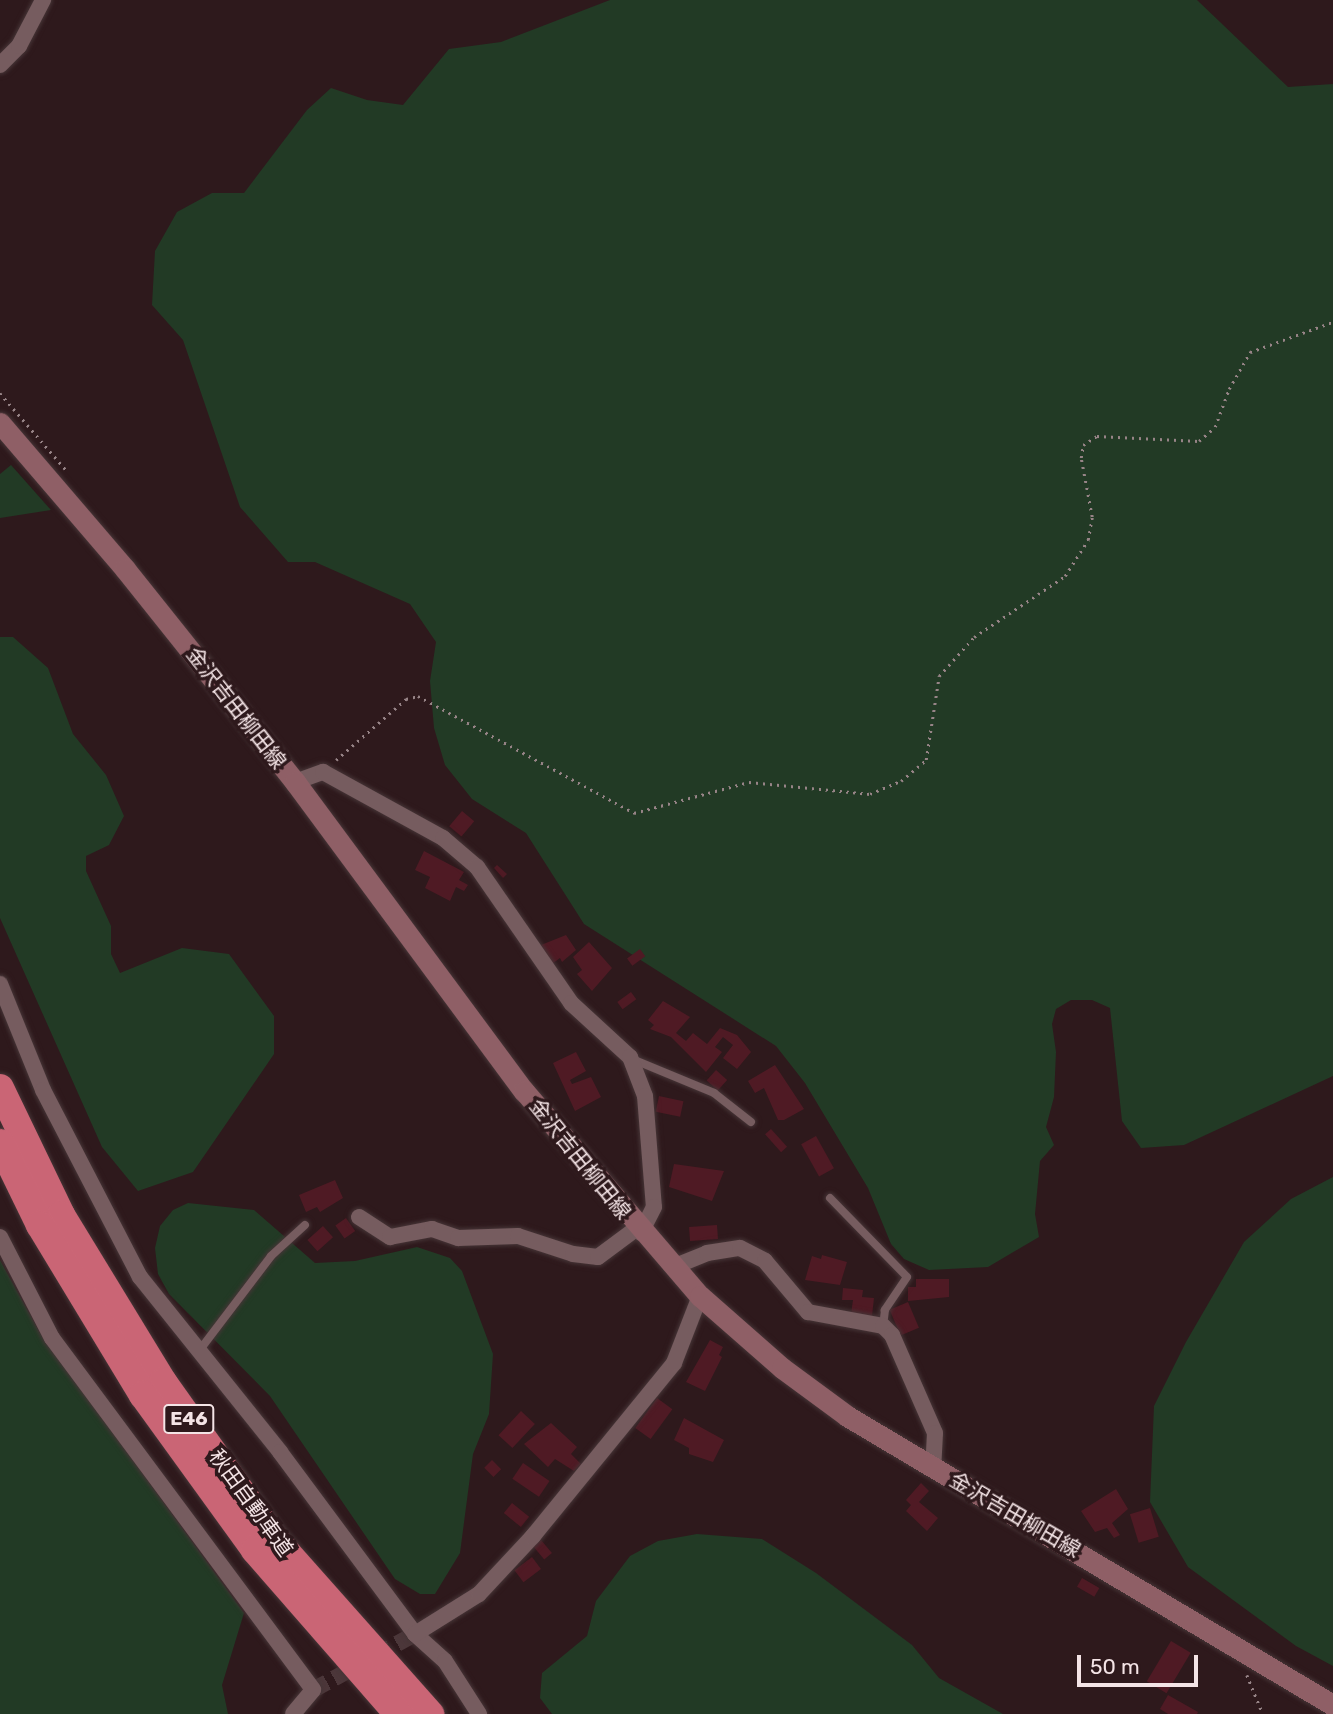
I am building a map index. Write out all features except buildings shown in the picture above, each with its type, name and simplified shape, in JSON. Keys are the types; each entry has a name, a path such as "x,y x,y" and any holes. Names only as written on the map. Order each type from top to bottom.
{"highway":[{"name":"秋田自動車道","path":"0,1088 61,1215 163,1382 273,1537 430,1714"},
{"name":"秋田自動車道","path":"0,1143 40,1224 143,1395 255,1550 398,1714"}],"main road":[{"name":"金沢吉田柳田線","path":"0,423 125,569 295,782 524,1091 639,1231 699,1296 782,1368 847,1416 1240,1646 1333,1705"}],"street":[{"path":"0,65 19,46 43,0"},
{"path":"295,782 323,772 443,838 477,867 571,1003 630,1057 645,1096 654,1207 639,1231 598,1257 573,1254 518,1236 458,1238 432,1229 390,1237 359,1217"},
{"path":"0,984 43,1090 140,1277 197,1354 280,1452 415,1634 444,1661 480,1714"},
{"path":"0,1237 52,1338 313,1690 293,1714"},
{"path":"673,1267 706,1253 740,1248 765,1261 808,1312 883,1326 892,1335 910,1385 935,1433 933,1467"},
{"path":"415,1634 479,1594 533,1536 674,1363 699,1296"}],"lane":[{"path":"630,1057 714,1094 751,1122"},
{"path":"830,1198 907,1277 885,1310 883,1326"},
{"path":"197,1354 271,1256 305,1225"}],"path":[{"path":"323,772 406,699 418,696 634,813 749,782 870,794 901,781 926,760 939,676 974,637 1065,576 1088,540 1092,517 1081,458 1083,445 1097,436 1199,441 1215,427 1229,389 1250,352 1333,322"},
{"path":"0,393 67,471"},
{"path":"1240,1646 1263,1714"}],"green space":[{"path":"610,0 1197,0 1288,87 1333,84 1333,1076 1184,1145 1141,1148 1122,1121 1110,1008 1092,1000 1071,1000 1056,1009 1052,1024 1056,1052 1054,1097 1046,1127 1054,1145 1040,1161 1035,1214 1039,1237 988,1267 929,1270 904,1259 891,1244 868,1188 805,1083 776,1046 584,924 526,833 472,799 445,765 434,728 430,681 436,642 410,604 315,562 288,562 240,507 183,340 152,305 155,251 177,212 212,193 244,193 307,110 331,88 367,100 403,105 449,49 501,42"},
{"path":"11,465 51,510 0,518 0,474"},
{"path":"0,637 13,637 48,668 73,734 106,775 124,816 109,845 86,856 86,871 111,926 111,954 120,973 182,948 229,954 274,1016 274,1054 193,1172 138,1191 102,1147 0,918"},
{"path":"1333,1177 1333,1666 1296,1646 1188,1567 1150,1502 1154,1406 1186,1342 1244,1242 1291,1199"},
{"path":"188,1203 254,1210 315,1263 355,1261 417,1247 450,1258 462,1271 493,1354 489,1414 473,1454 460,1553 435,1594 420,1594 395,1579 270,1396 169,1294 158,1274 155,1248 160,1226 173,1210"},
{"path":"0,1260 40,1333 244,1613 222,1685 228,1714 0,1714"},
{"path":"697,1534 762,1539 816,1573 912,1645 939,1678 1003,1714 552,1714 540,1698 542,1673 587,1636 596,1601 630,1556 658,1541"}],"tunnel":[{"path":"313,1690 415,1634"}]}
